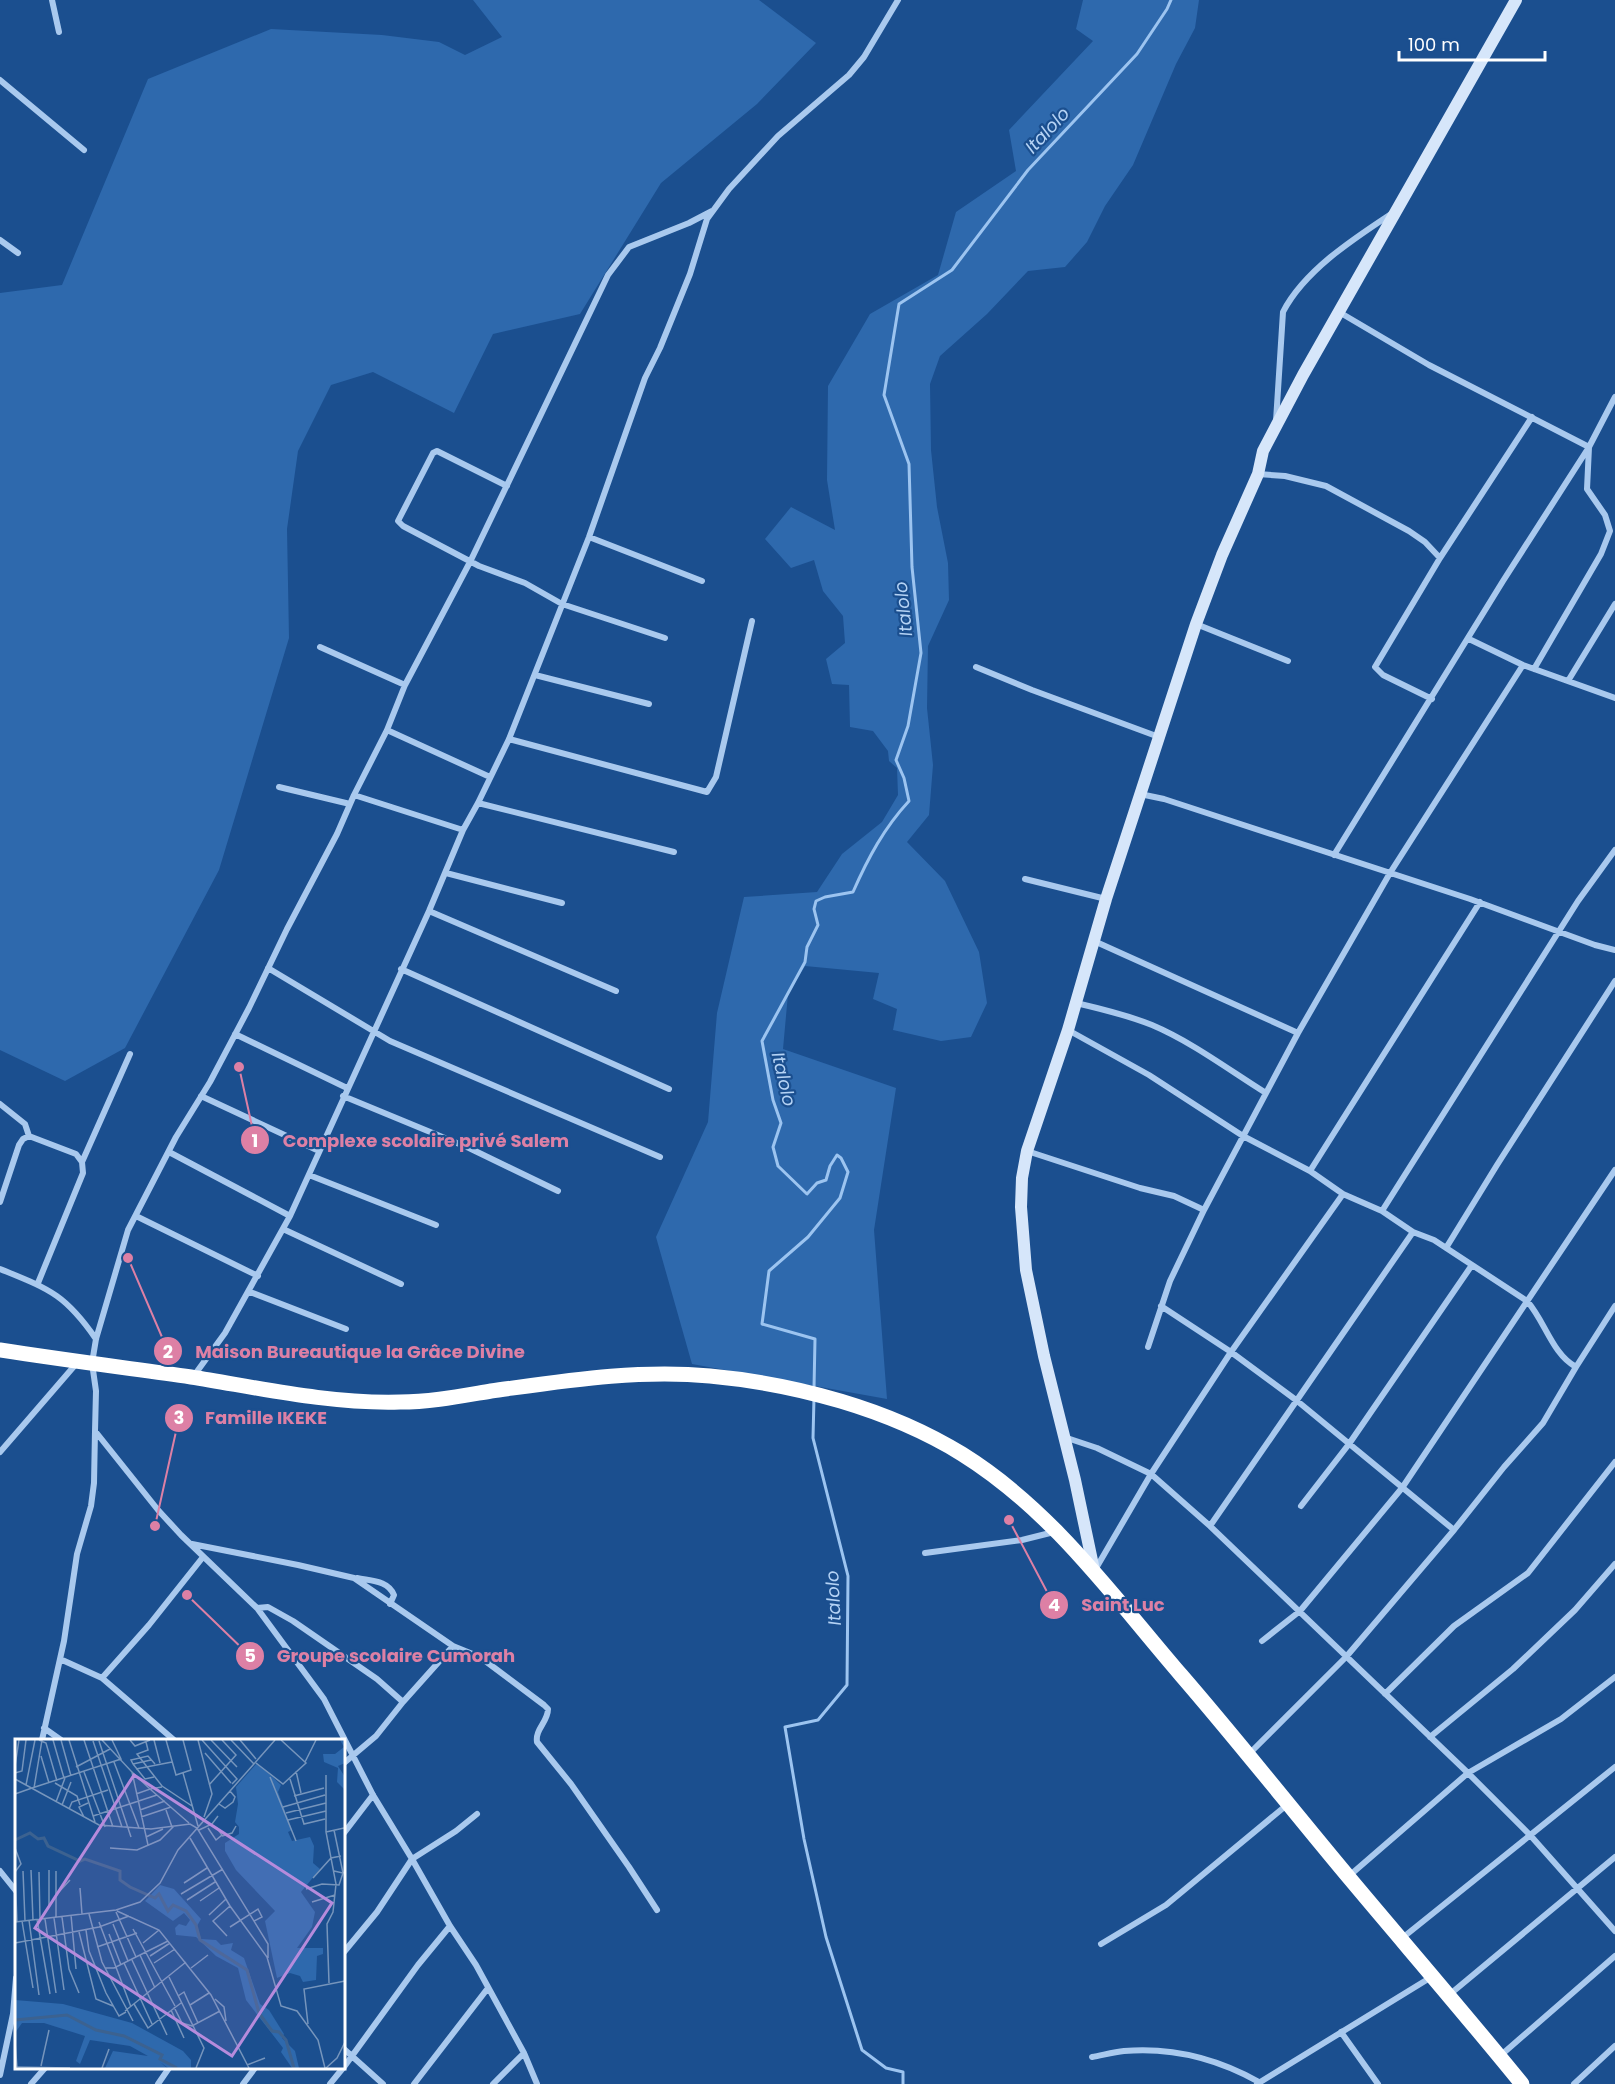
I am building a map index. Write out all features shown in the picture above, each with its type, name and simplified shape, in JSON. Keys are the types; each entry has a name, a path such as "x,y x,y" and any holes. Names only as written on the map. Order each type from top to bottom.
{"highway":[{"path":"0,1350 363,1402 428,1401 597,1377 638,1374 712,1376 822,1395 912,1428 962,1454 993,1475 1058,1530 1094,1570 1522,2084"}],"street":[{"path":"52,0 59,32"},
{"path":"193,1378 225,1333 250,1292 290,1216 429,911 463,830 509,739 589,537 645,378 690,274 704,226 729,189 778,136 854,70 898,0"},
{"path":"1094,1570 1026,1270 1021,1207 1022,1178 1027,1151 1068,1030 1106,899 1196,624 1222,555 1258,474 1263,451 1303,375 1516,0"},
{"path":"0,80 84,150"},
{"path":"1275,429 1283,312 1288,302 1333,254 1399,208"},
{"path":"0,1452 85,1363 96,1339 124,1244 136,1216 235,1034 337,834 387,730 405,685 470,562 608,275 629,247 712,212"},
{"path":"0,240 18,253"},
{"path":"1339,312 1429,365 1589,447"},
{"path":"1334,855 1503,581 1589,447 1615,397"},
{"path":"1432,699 1383,675 1375,667 1440,558 1532,417"},
{"path":"1534,669 1601,554 1610,531 1605,515 1587,489 1589,447"},
{"path":"507,486 437,451 433,453 398,521 403,526 470,562 525,583 562,604 665,638"},
{"path":"1258,474 1285,476 1326,486 1408,531 1425,542 1440,558"},
{"path":"589,537 702,581"},
{"path":"1568,681 1615,603"},
{"path":"509,739 706,792 716,777 752,621"},
{"path":"1196,624 1288,661"},
{"path":"1469,639 1523,665 1615,698"},
{"path":"320,647 405,685"},
{"path":"1148,1347 1170,1281 1204,1210 1298,1033 1390,873 1523,665"},
{"path":"976,667 1159,736"},
{"path":"535,675 649,704"},
{"path":"387,730 490,777"},
{"path":"279,787 350,804"},
{"path":"1140,794 1164,799 1480,902 1559,932 1615,950"},
{"path":"354,795 463,830"},
{"path":"478,803 674,852"},
{"path":"1382,1211 1559,932 1615,850"},
{"path":"446,873 562,903"},
{"path":"1025,879 1106,899"},
{"path":"1310,1171 1480,902"},
{"path":"429,911 616,991"},
{"path":"1094,941 1298,1033"},
{"path":"268,968 373,1031 660,1157"},
{"path":"401,969 669,1089"},
{"path":"1446,1248 1615,981"},
{"path":"1076,1003 1125,1015 1152,1025 1177,1037 1266,1093"},
{"path":"1068,1030 1149,1075 1243,1137 1310,1171 1343,1194 1382,1211 1413,1232 1434,1240 1527,1301 1535,1310 1566,1361 1576,1367"},
{"path":"235,1034 347,1088"},
{"path":"38,1283 83,1173 82,1162 130,1054"},
{"path":"201,1096 319,1151"},
{"path":"343,1096 469,1148 558,1191"},
{"path":"0,1104 25,1124 29,1136"},
{"path":"0,1202 19,1145 29,1136 76,1154 82,1162"},
{"path":"1027,1151 1140,1188 1174,1196 1204,1210"},
{"path":"169,1152 290,1216"},
{"path":"1262,1641 1300,1611 1402,1488 1615,1170"},
{"path":"309,1175 436,1225"},
{"path":"1094,1570 1151,1474 1231,1352 1343,1194"},
{"path":"136,1216 258,1276"},
{"path":"283,1229 401,1284"},
{"path":"1210,1526 1413,1232"},
{"path":"1301,1506 1349,1444 1472,1265"},
{"path":"0,1269 38,1283 60,1297 74,1309 96,1339"},
{"path":"250,1292 346,1329"},
{"path":"1161,1306 1231,1352 1296,1400 1454,1530"},
{"path":"1248,1754 1346,1657 1454,1530 1504,1467 1544,1423 1615,1306"},
{"path":"0,1356 16,1353"},
{"path":"42,1739 60,1659 77,1554 94,1483 96,1391 85,1363"},
{"path":"95,1431 158,1510 257,1608 324,1699 344,1739"},
{"path":"1063,1437 1105,1451 1151,1474 1210,1526 1468,1773 1530,1835 1615,1931"},
{"path":"1385,1694 1454,1626 1528,1573 1615,1462"},
{"path":"925,1553 1022,1540 1058,1530"},
{"path":"190,1544 298,1564 385,1584 394,1596 390,1604"},
{"path":"102,1678 203,1557"},
{"path":"1430,1737 1513,1669 1575,1610 1615,1564"},
{"path":"354,1578 453,1646 480,1657 548,1709 548,1715 536,1737 537,1742 571,1784 657,1910"},
{"path":"257,1608 268,1607 293,1621 377,1679 403,1702"},
{"path":"345,1762 376,1736 453,1646"},
{"path":"60,1659 102,1678 173,1739"},
{"path":"1348,1877 1468,1773 1561,1719 1615,1677"},
{"path":"44,1728 60,1739"},
{"path":"345,1742 373,1795 488,1988 524,2053 537,2084"},
{"path":"1401,1940 1615,1767"},
{"path":"345,1832 373,1795"},
{"path":"1101,1944 1166,1905 1289,1803"},
{"path":"345,1951 377,1912 412,1859 456,1831 477,1814"},
{"path":"1448,1996 1615,1857"},
{"path":"0,1870 15,1891"},
{"path":"345,2064 418,1965 450,1926"},
{"path":"1499,2057 1615,1956"},
{"path":"1092,2057 1123,2051 1159,2050 1193,2056 1235,2069 1258,2083 1433,1976"},
{"path":"414,2084 488,1988"},
{"path":"0,2075 13,2014 15,1990"},
{"path":"1341,2032 1378,2084"},
{"path":"1574,2084 1615,2046"},
{"path":"345,2050 383,2084"},
{"path":"493,2084 524,2053"},
{"path":"31,2084 43,2069"},
{"path":"158,2084 169,2069"},
{"path":"243,2084 254,2069"},
{"path":"330,2084 341,2069"}],"shaded area":[{"path":"473,0 759,0 816,43 757,104 661,183 580,314 493,334 454,413 373,372 331,385 298,451 287,529 289,638 219,870 125,1048 65,1081 0,1050 0,293 62,285 148,79 271,29 382,35 439,42 465,55 502,37"},
{"path":"1083,0 1199,0 1195,28 1176,64 1133,165 1105,206 1087,242 1065,267 1028,271 987,314 940,356 930,384 931,450 937,507 948,563 949,600 928,646 927,708 933,765 929,815 907,842 945,881 979,952 987,1003 971,1037 941,1041 893,1030 897,1009 873,999 879,973 805,966 788,994 783,1049 896,1088 874,1230 887,1399 692,1364 656,1237 708,1122 717,1013 744,897 817,892 842,854 882,822 898,795 897,768 889,761 888,751 873,731 850,727 849,685 832,684 826,659 845,643 843,616 823,591 814,560 791,568 765,539 791,507 835,530 827,480 828,386 870,314 938,275 956,212 1016,171 1009,130 1093,41 1076,29"}],"waterway":[{"name":"Italolo","path":"814,1388 815,1339 762,1324 769,1271 808,1237 840,1198 848,1172 837,1155 830,1166 826,1180 817,1183 807,1194 778,1166 773,1147 781,1123 773,1100 762,1041 805,962 807,947 818,925 814,909 816,901 853,892 877,844 909,801 904,778 896,760 908,726 921,653 912,567 909,464 884,395 899,304 952,270 1028,170 1137,54 1171,0"},
{"name":"Italolo","path":"814,1398 813,1438 848,1576 847,1685 818,1720 785,1727 804,1839 826,1937 862,2050 886,2068 903,2072 903,2084"}],"place":[{"name":"Complexe scolaire privé Salem","path":"239,1067"},
{"name":"Maison Bureautique la Grâce Divine","path":"128,1258"},
{"name":"Saint Luc","path":"1009,1520"},
{"name":"Famille IKEKE","path":"155,1526"},
{"name":"Groupe scolaire Cumorah","path":"187,1595"}]}
